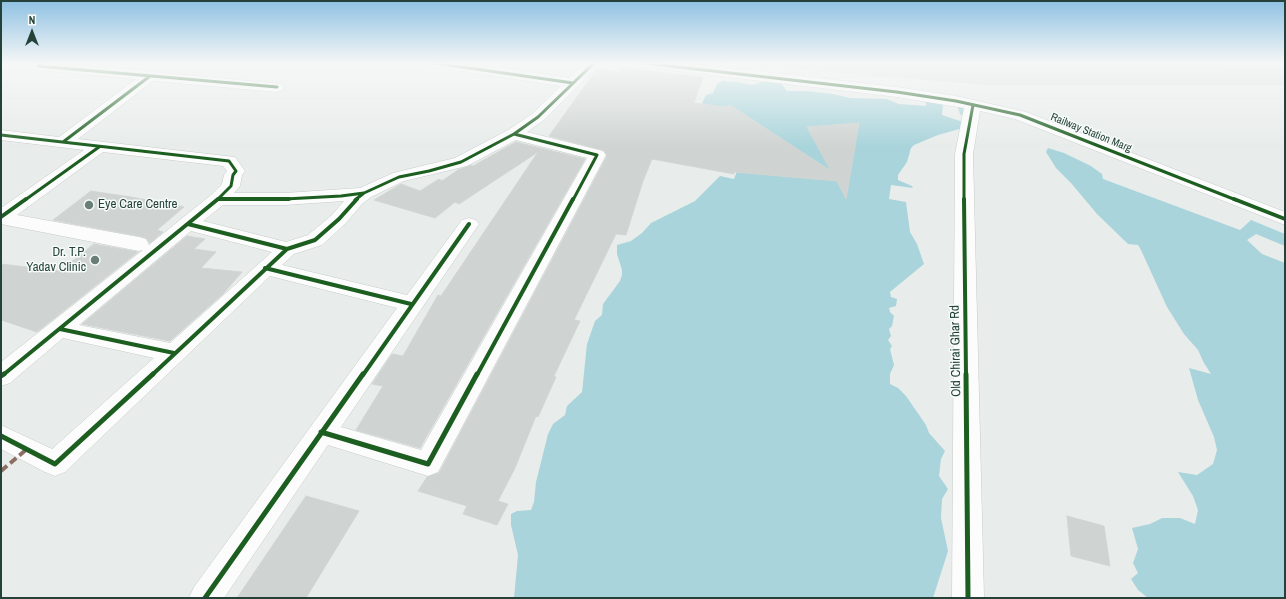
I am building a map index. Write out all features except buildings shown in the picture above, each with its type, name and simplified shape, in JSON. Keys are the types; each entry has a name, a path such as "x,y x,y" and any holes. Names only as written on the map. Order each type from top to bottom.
{"street":[{"path":"63,142 123,91"},
{"path":"1,436 55,464 287,249 315,240 339,220 355,200 364,193 399,177 429,171 461,162 514,134 538,117 565,91"},
{"name":"Railway Station Marg","path":"888,91 973,105 1020,115 1285,219"},
{"name":"Old Chirai Ghar Rd","path":"968,598 964,154 973,105"},
{"path":"321,432 428,464 597,155 514,134"},
{"path":"1,135 229,161 236,171 232,175 231,186 218,199 1,376"},
{"path":"1,217 99,147"},
{"path":"218,199 285,199 341,196 364,193"},
{"path":"1,217 139,244"},
{"path":"188,224 287,249"},
{"path":"205,598 411,304 469,224"},
{"path":"265,268 411,304"},
{"path":"60,329 174,353"}],"water":[{"path":"714,91 806,91 833,94 850,98 887,99 899,104 926,106 925,97 965,105 963,117 960,114 957,105 943,104 942,115 962,122 963,128 938,135 914,145 911,148 907,162 898,175 898,180 912,186 913,188 891,185 889,199 906,202 910,232 917,244 924,264 890,292 891,297 897,299 896,306 889,308 890,312 894,316 892,326 889,329 891,336 888,340 892,346 890,349 894,365 890,374 890,384 898,388 906,396 926,425 929,433 945,451 941,459 939,476 948,489 942,499 941,518 948,551 933,598 514,598 518,555 511,525 511,514 517,511 531,510 534,502 536,482 548,434 553,424 565,415 567,406 582,392 587,344 595,321 602,315 603,304 620,281 622,275 617,254 617,245 631,241 642,233 651,223 695,201 720,176 734,179 742,158 699,109 706,95 713,93"},
{"path":"1048,148 1064,153 1091,166 1102,174 1103,179 1240,230 1251,220 1285,234 1285,246 1256,234 1247,240 1262,254 1285,263 1285,598 1148,598 1138,590 1131,579 1138,573 1133,563 1138,549 1132,528 1150,524 1162,518 1180,518 1195,524 1198,510 1193,496 1178,472 1197,475 1213,464 1217,450 1214,437 1198,400 1189,368 1211,374 1198,350 1184,334 1167,307 1138,245 1128,244 1097,214 1071,183 1056,168 1046,152"}],"marked path":[{"path":"1,471 27,449"}],"cycle path":[{"path":"63,142 130,91"},
{"path":"218,199 285,199 341,196 364,193 399,177 429,171 461,162 514,134 538,117 565,91"},
{"path":"888,91 956,101 1020,115 1285,219"},
{"path":"968,598 964,154 973,105"},
{"path":"321,432 428,464 597,155 514,134"},
{"path":"1,135 229,161 236,171 233,175 231,186 218,199 1,376"},
{"path":"1,217 99,147"},
{"path":"1,436 55,464 287,249 315,240 339,219 355,200 364,193"},
{"path":"188,224 287,249"},
{"path":"205,598 469,224"},
{"path":"265,268 411,304"},
{"path":"60,329 174,353"}],"place":[{"name":"Eye Care Centre","path":"89,205"},
{"name":"Dr. T.P. Yadav Clinic","path":"95,260"}]}
